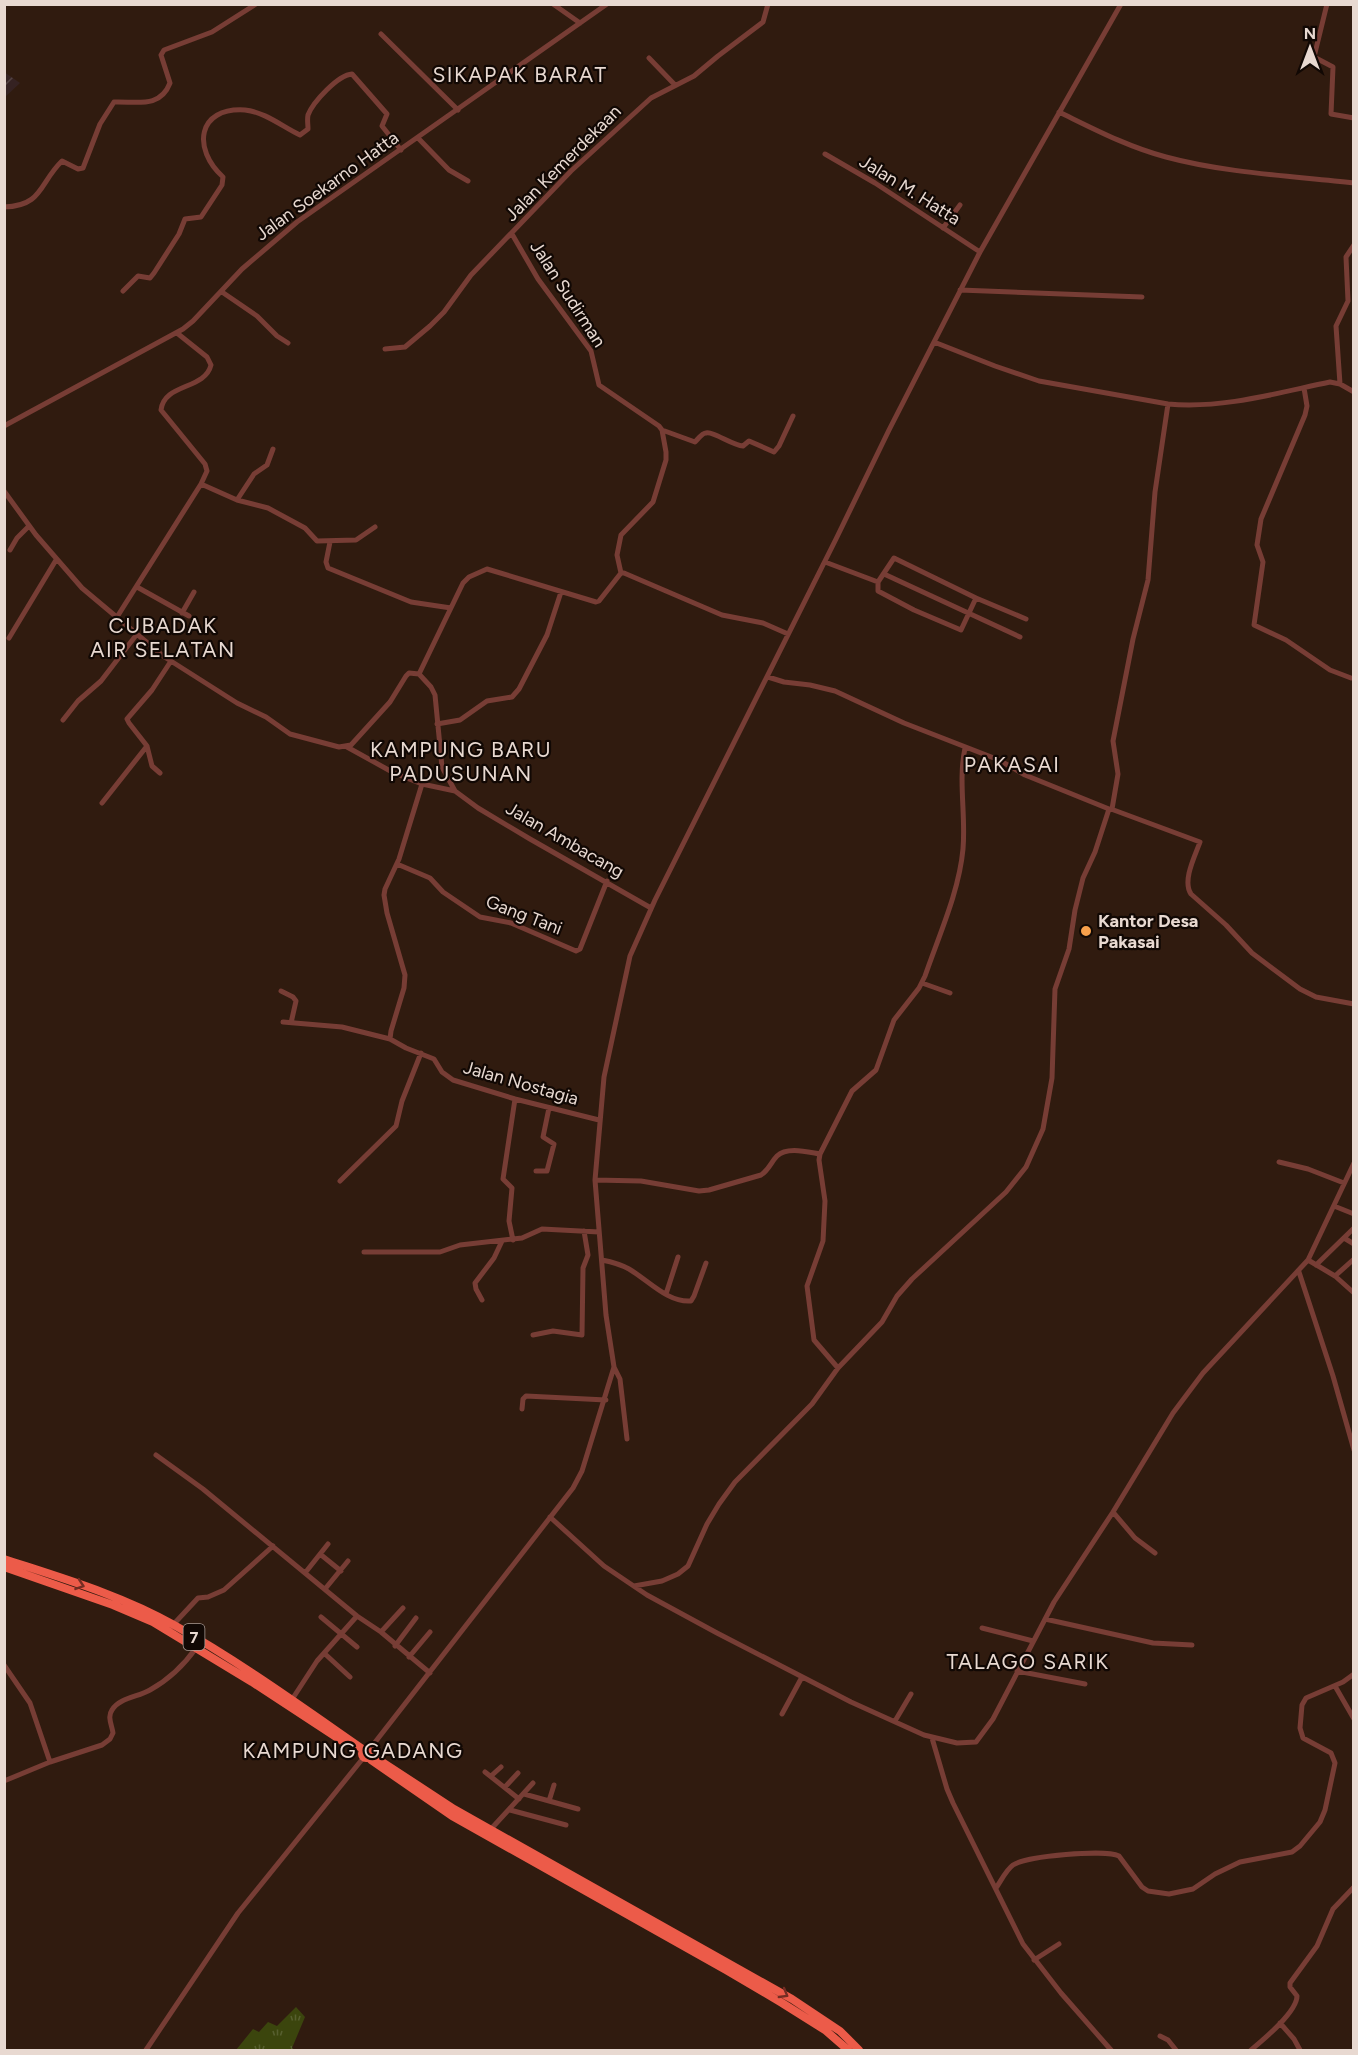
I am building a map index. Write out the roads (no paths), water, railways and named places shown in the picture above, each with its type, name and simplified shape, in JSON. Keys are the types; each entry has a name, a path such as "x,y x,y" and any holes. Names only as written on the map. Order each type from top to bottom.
{"highway":[{"name":"7","path":"4,1559 171,1628 231,1659 366,1754"},
{"name":"7","path":"4,1568 34,1573"},
{"name":"7","path":"171,1628 196,1648 366,1754"},
{"path":"366,1754 426,1800 473,1823 792,1999 840,2031 859,2050"},
{"path":"473,1823 491,1829 656,1926 809,2020 833,2036 848,2050"}],"street":[{"path":"4,207 24,205 33,200 62,161 78,169 83,168 100,124 114,102 146,103 164,93 170,83 161,55 164,50 212,32 256,4"},
{"path":"553,4 580,23"},
{"name":"Jalan Soekarno Hatta","path":"4,426 177,333 194,321 242,269 289,228 607,4"},
{"name":"Jalan Kemerdekaan","path":"385,349 405,347 430,326 444,312 471,275 571,171 651,98 694,76 763,22 768,4"},
{"path":"627,1438 620,1379 615,1367 606,1315 595,1180 604,1077 630,956 651,908 960,290 1121,4"},
{"path":"1327,4 1314,57 1333,68 1331,114 1353,118"},
{"path":"381,34 458,110"},
{"path":"649,58 675,85"},
{"path":"123,291 138,276 150,278 179,234 185,219 201,217 222,185 223,177 206,155 203,133 209,123 219,114 246,110 257,113 300,135 308,129 309,113 321,96 344,76 352,74 387,114 388,117 382,126 401,150"},
{"path":"1059,112 1122,142 1176,160 1266,174 1353,183"},
{"path":"418,138 449,170 468,181"},
{"name":"Jalan M. Hatta","path":"825,154 875,183 980,252"},
{"path":"943,228 960,205"},
{"name":"Jalan Sudirman","path":"512,234 538,279 591,351 599,385 662,430 695,442 702,434 708,432 732,444 743,446 749,441 774,452 792,416"},
{"path":"1340,384 1336,326 1348,300 1346,259 1353,245"},
{"path":"960,290 1142,297"},
{"path":"222,292 257,316 277,336 288,343"},
{"path":"117,616 207,471 207,466 163,415 161,407 177,389 202,379 208,374 212,365 207,357 177,333"},
{"path":"934,342 1039,381 1168,404 1190,405 1241,400 1328,382 1340,384 1353,392"},
{"path":"1304,388 1305,415 1261,519 1257,545 1263,562 1254,625 1286,640 1330,670 1351,678"},
{"path":"634,1586 662,1581 678,1574 688,1566 707,1524 726,1494 812,1404 838,1368 882,1322 897,1296 912,1279 1006,1192 1026,1167 1043,1130 1052,1078 1055,989 1069,949 1083,878 1110,809 1118,774 1113,741 1133,639 1148,580 1155,492 1168,404"},
{"path":"621,573 617,555 621,534 654,500 666,456 662,430"},
{"path":"237,500 254,474 267,465 273,449"},
{"path":"201,484 237,500 263,506 303,526 317,541 356,540 375,527"},
{"path":"4,491 29,526 82,588 171,661 237,703 266,717 290,734 324,744 347,747 394,773 422,784 455,791"},
{"path":"10,549 29,526"},
{"path":"330,542 326,562 328,568 411,602 451,608"},
{"path":"976,598 961,630 914,610 878,591 878,582 894,558 976,598 1026,619"},
{"path":"9,638 57,560"},
{"path":"825,562 878,582"},
{"path":"347,747 356,742 390,702 406,676 413,673 419,674 465,579 487,568 590,601 599,601 621,573"},
{"path":"621,573 722,615 763,623 788,634"},
{"path":"884,574 1020,637"},
{"path":"137,587 189,615"},
{"path":"182,613 194,592"},
{"path":"437,724 460,720 488,701 512,697 519,689 547,635 561,592"},
{"path":"63,720 78,701 98,684 137,634"},
{"path":"160,773 152,766 147,746 127,718 152,690 171,661"},
{"name":"Jalan Ambacang","path":"419,674 433,691 442,767 455,791 478,808 651,908"},
{"path":"768,677 835,691 914,728 1004,762 1025,775 1200,842 1187,882 1191,894 1226,925 1252,953 1300,989 1316,997 1353,1004"},
{"path":"102,803 147,746"},
{"path":"838,1368 814,1340 807,1286 823,1241 825,1201 820,1154 852,1090 876,1070 894,1020 922,983 957,884 961,865 964,828 962,763 965,748"},
{"path":"390,1039 405,983 404,967 387,913 384,895 397,864 422,784"},
{"name":"Gang Tani","path":"397,864 430,878 443,892 480,917 511,923 574,951 580,949 607,881"},
{"path":"922,983 950,993"},
{"path":"281,991 296,1000 291,1023"},
{"name":"Jalan Nostagia","path":"283,1022 342,1027 390,1039 434,1059 442,1071 453,1080 515,1099 599,1120"},
{"path":"340,1181 396,1126 402,1101 421,1053"},
{"path":"513,1240 509,1221 512,1188 502,1179 515,1099"},
{"path":"536,1171 547,1171 554,1144 543,1137 549,1108"},
{"path":"595,1180 642,1181 699,1191 710,1190 761,1175 783,1152 802,1151 820,1154"},
{"path":"1279,1162 1308,1169 1344,1183"},
{"path":"550,1517 595,1560 634,1586 717,1633 870,1712 932,1738 957,1743 978,1741 993,1719 1045,1619 1173,1413 1203,1373 1308,1260 1353,1163"},
{"path":"1334,1206 1353,1214"},
{"path":"1316,1265 1353,1228"},
{"path":"364,1252 440,1252 460,1245 522,1238 542,1229 599,1232"},
{"path":"533,1335 554,1331 582,1335 583,1268 588,1257 585,1231"},
{"path":"1344,1238 1353,1244"},
{"path":"482,1300 475,1283 494,1257 502,1241"},
{"path":"666,1293 678,1257"},
{"path":"1335,1276 1353,1259"},
{"path":"602,1260 627,1268 682,1301 691,1301 706,1263"},
{"path":"1308,1260 1335,1276 1353,1293"},
{"path":"1348,1264 1353,1268"},
{"path":"1299,1272 1333,1376 1353,1450"},
{"path":"146,2050 238,1913 430,1673 573,1488 582,1471 615,1367"},
{"path":"522,1408 523,1399 526,1396 606,1400"},
{"path":"156,1455 203,1489 430,1673"},
{"path":"1113,1512 1135,1538 1155,1553"},
{"path":"305,1573 328,1544"},
{"path":"171,1628 198,1598 208,1597 225,1590 273,1546"},
{"path":"320,1554 341,1571"},
{"path":"325,1589 348,1561"},
{"path":"381,1632 403,1608"},
{"path":"291,1701 324,1653 357,1616"},
{"path":"321,1617 357,1647"},
{"path":"395,1646 416,1618"},
{"path":"1045,1619 1153,1643 1192,1645"},
{"path":"982,1628 1033,1641"},
{"path":"409,1657 430,1632"},
{"path":"4,1781 50,1762 95,1748 108,1741 113,1733 110,1715 113,1708 123,1701 147,1692 162,1682 181,1666 196,1648"},
{"path":"324,1653 350,1677"},
{"path":"4,1665 30,1703 50,1762"},
{"path":"1017,1671 1085,1684"},
{"path":"996,1888 1009,1868 1024,1860 1103,1852 1119,1856 1142,1887 1157,1893 1169,1894 1193,1889 1239,1862 1292,1852 1320,1822 1325,1810 1335,1763 1331,1753 1303,1738 1300,1734 1302,1705 1308,1696 1335,1686 1353,1674"},
{"path":"782,1714 802,1677"},
{"path":"1335,1686 1353,1719"},
{"path":"895,1721 911,1694"},
{"path":"932,1738 947,1789 1014,1927 1034,1960 1111,2050"},
{"path":"491,1776 501,1767"},
{"path":"485,1772 521,1797 578,1809"},
{"path":"505,1787 518,1773"},
{"path":"491,1829 533,1783"},
{"path":"549,1802 554,1785"},
{"path":"510,1810 566,1825"},
{"path":"1251,2050 1280,2023 1297,2001 1297,1996 1290,1988 1291,1981 1317,1947 1336,1904 1353,1887"},
{"path":"1034,1960 1059,1944"},
{"path":"1280,2023 1294,2038 1300,2050"},
{"path":"1160,2036 1168,2040 1176,2050"}],"place":[{"name":"Kantor Desa Pakasai","path":"1086,931"}],"district":[{"name":"SIKAPAK BARAT","path":"520,74"},
{"name":"CUBADAK AIR SELATAN","path":"163,637"},
{"name":"KAMPUNG BARU PADUSUNAN","path":"461,761"},
{"name":"PAKASAI","path":"1012,764"},
{"name":"TALAGO SARIK","path":"1028,1661"},
{"name":"KAMPUNG GADANG","path":"353,1750"}]}
